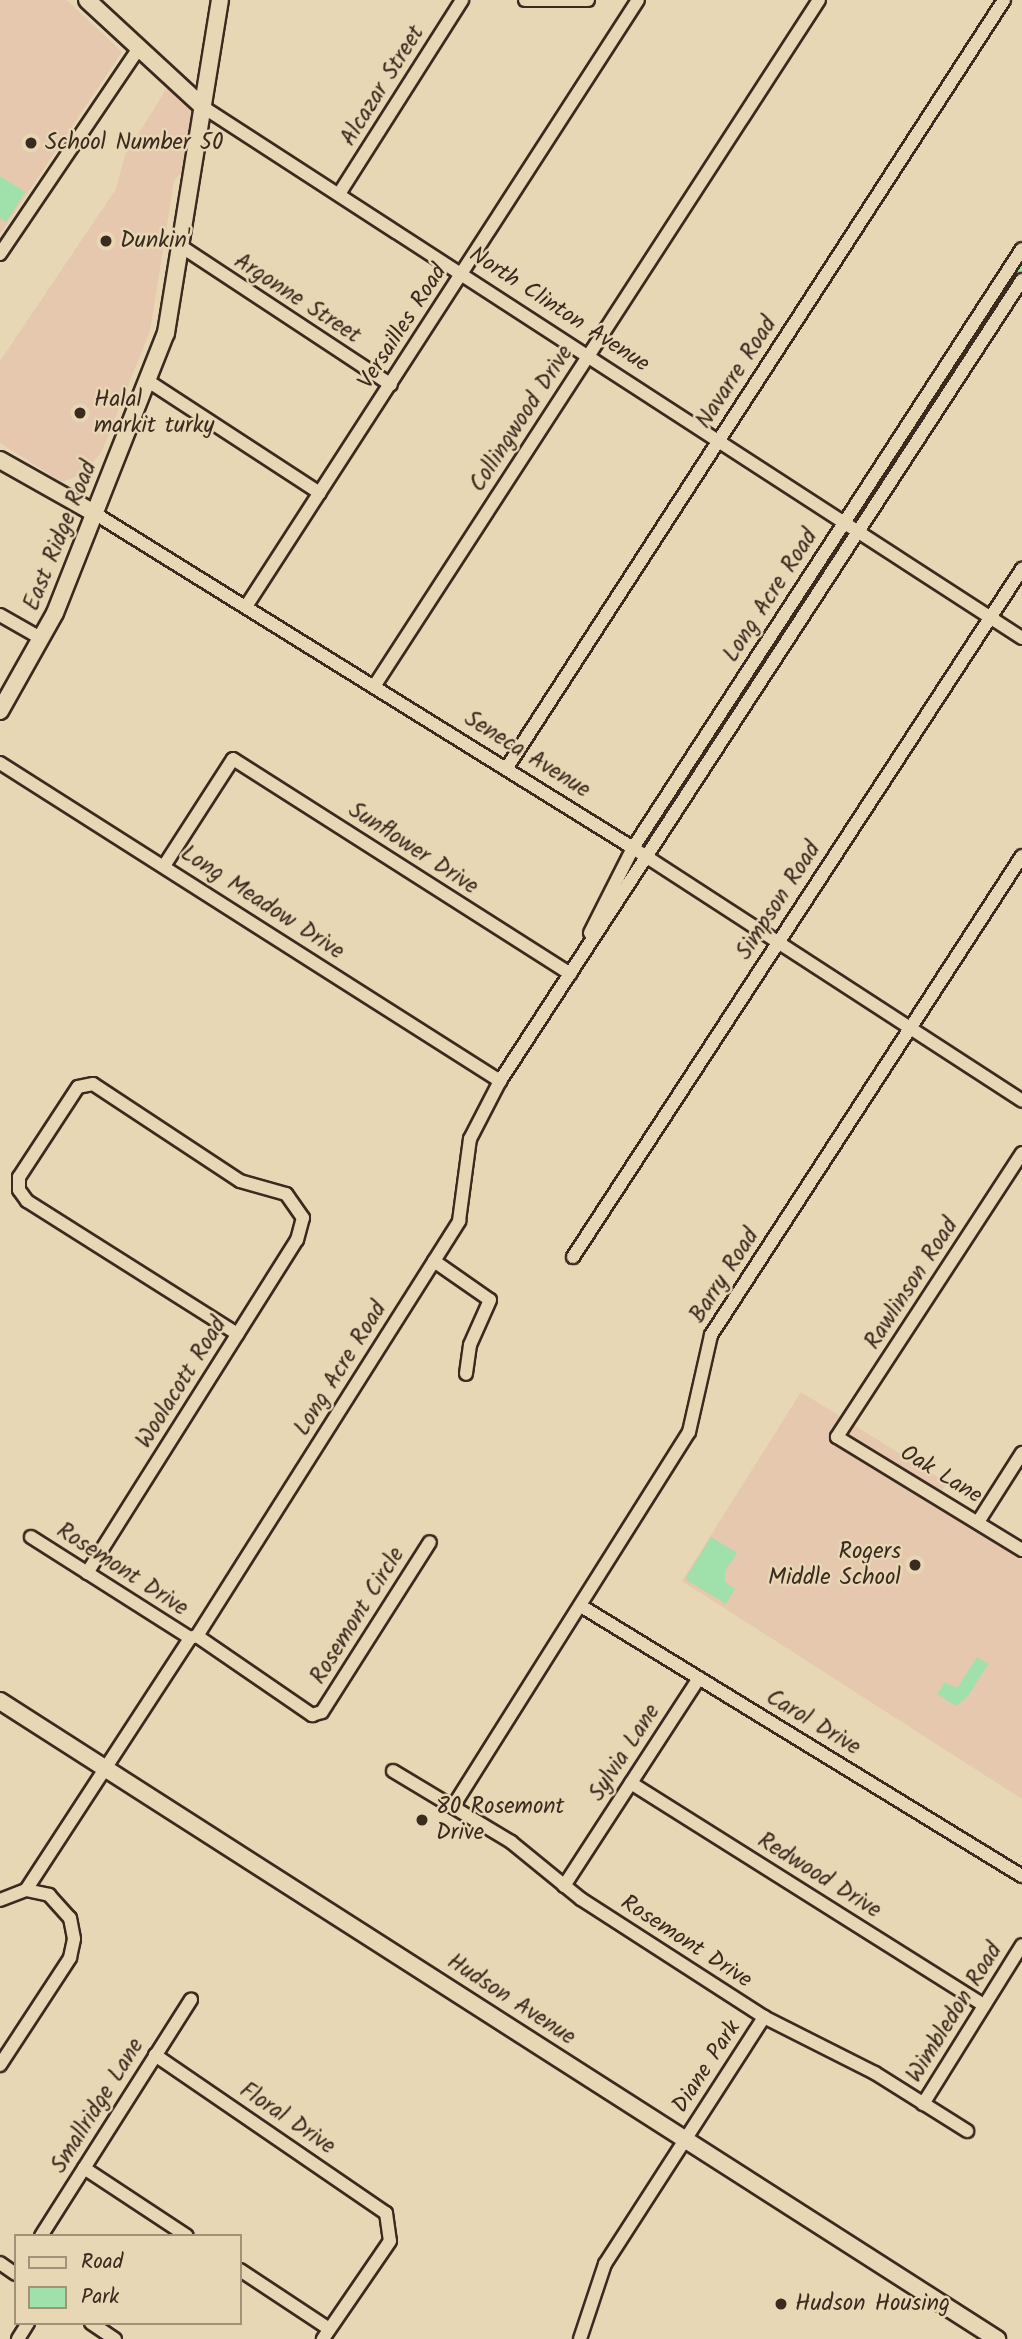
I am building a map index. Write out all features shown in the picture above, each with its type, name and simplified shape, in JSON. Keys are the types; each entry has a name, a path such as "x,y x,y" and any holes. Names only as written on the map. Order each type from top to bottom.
{"main road":[{"name":"North Clinton Avenue","path":"87,0 203,107"},
{"name":"East Ridge Road","path":"0,711 42,639 148,381 168,324 220,0"},
{"name":"Seneca Avenue","path":"0,460 94,513"},
{"name":"Hudson Avenue","path":"0,1701 997,2339"}],"street":[{"name":"Alcazar Street","path":"339,194 462,0"},
{"path":"525,0 588,0"},
{"name":"Versailles Road","path":"247,605 638,0"},
{"name":"Collingwood Drive","path":"375,685 819,0"},
{"name":"Navarre Road","path":"506,769 1004,0"},
{"path":"0,254 139,48"},
{"name":"North Clinton Avenue","path":"203,107 1022,638"},
{"name":"Argonne Street","path":"182,247 391,385"},
{"name":"Long Acre Road","path":"26,1890 193,1637 434,1261 463,1209 470,1139 500,1081 570,974 640,852 845,522 1022,249"},
{"name":"Long Acre Road","path":"640,852 859,531 1022,280"},
{"path":"148,381 320,493"},
{"name":"Seneca Avenue","path":"94,513 247,605 640,852 1022,1101"},
{"name":"Simpson Road","path":"573,1257 1022,569"},
{"path":"0,615 42,639"},
{"name":"Sunflower Drive","path":"164,866 233,759 570,974"},
{"name":"Long Meadow Drive","path":"0,763 500,1081"},
{"name":"Barry Road","path":"454,1805 694,1424 711,1335 1022,856"},
{"name":"Woolacott Road","path":"87,1573 297,1240 301,1212 286,1194 240,1181 93,1084 70,1095 19,1177 27,1201 237,1334"},
{"name":"Rawlinson Road","path":"837,1437 1022,1153"},
{"path":"434,1261 490,1300 470,1345 466,1374"},
{"name":"Oak Lane","path":"837,1437 1022,1550"},
{"path":"978,1522 1022,1453"},
{"name":"Rosemont Drive","path":"31,1537 193,1637 312,1716 322,1712"},
{"name":"Rosemont Circle","path":"322,1712 430,1542"},
{"name":"Carol Drive","path":"581,1606 1022,1876"},
{"name":"Sylvia Lane","path":"564,1886 699,1678"},
{"name":"Rosemont Drive","path":"393,1771 454,1805 564,1886 764,2017 967,2131"},
{"name":"Redwood Drive","path":"631,1783 984,2005"},
{"path":"0,1900 26,1890 49,1895 66,1910 72,1949 0,2065"},
{"name":"Wimbledon Road","path":"923,2104 1022,1945"},
{"name":"Smallridge Lane","path":"42,2234 191,2000"},
{"name":"Diane Park","path":"580,2339 605,2264 764,2017"},
{"name":"Floral Drive","path":"155,2056 370,2200 391,2223 390,2241 326,2334"},
{"path":"84,2168 184,2234"},
{"path":"242,2271 326,2334"},
{"path":"94,2325 115,2339"}],"shaded area":[{"name":"School Number 50","path":"0,0 67,0 122,52 0,234"},
{"path":"167,88 190,109 192,123 186,167 174,181 150,331 102,451 85,473 62,482 0,443 0,361 116,189 125,155"},
{"path":"801,1392 947,1483 934,1503 1022,1557 1022,1799 682,1581"}],"green space":[{"path":"0,176 25,192 6,222 0,218"},
{"path":"1022,256 1022,272 858,520 855,515"},
{"path":"844,532 850,536 643,845 642,843"},
{"path":"711,1537 737,1553 725,1571 725,1582 735,1589 726,1604 685,1579"},
{"path":"977,1657 988,1664 968,1696 956,1706 937,1694 945,1682 957,1688"}],"place":[{"name":"School Number 50","path":"31,143"},
{"name":"Dunkin'","path":"106,241"},
{"name":"Halal markit turky","path":"80,413"},
{"name":"Rogers Middle School","path":"915,1565"},
{"name":"80 Rosemont Drive","path":"422,1820"},
{"name":"Hudson Housing","path":"781,2304"}]}
